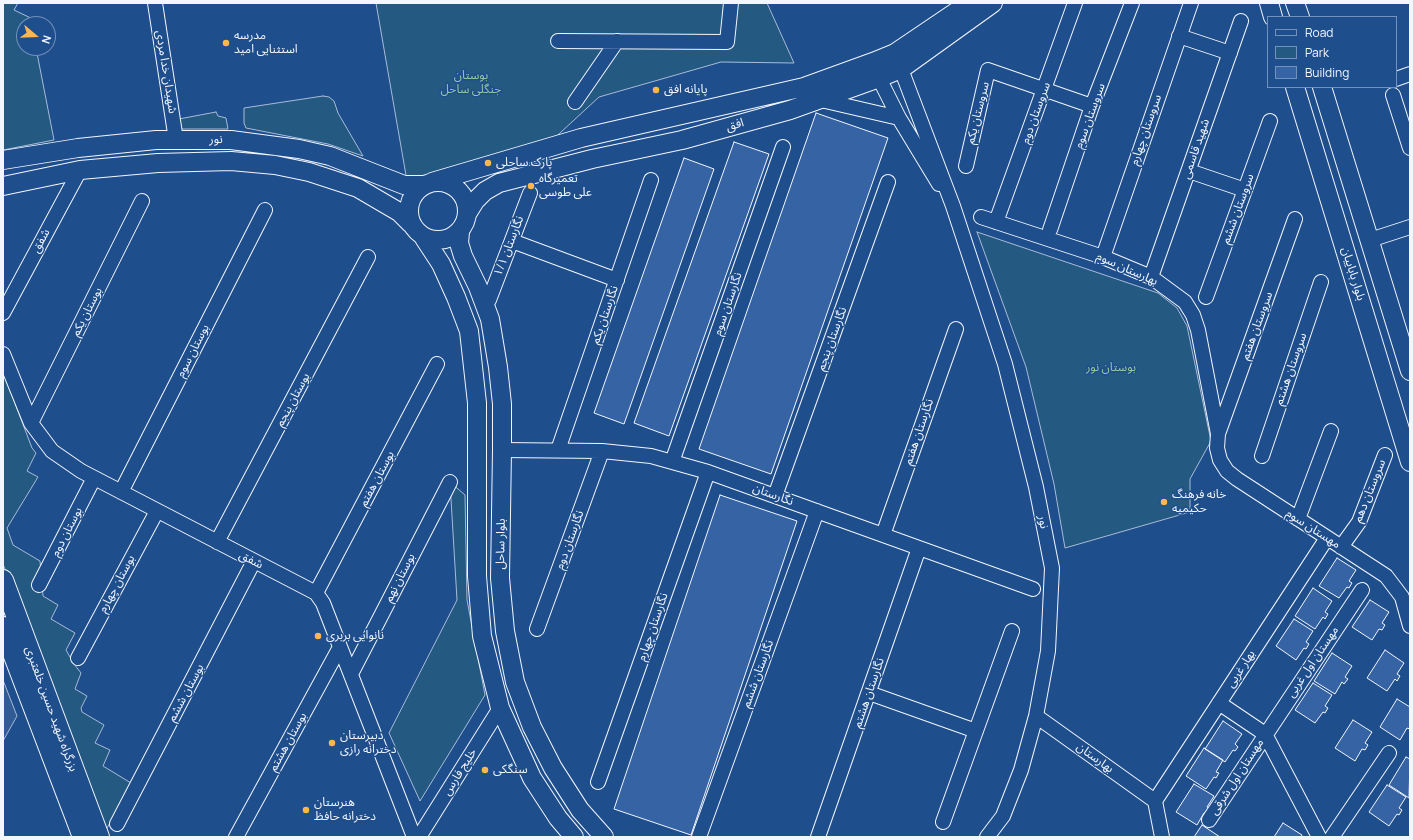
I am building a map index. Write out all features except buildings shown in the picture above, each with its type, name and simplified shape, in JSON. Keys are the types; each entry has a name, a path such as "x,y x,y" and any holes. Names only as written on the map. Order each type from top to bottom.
{"highway":[{"name":"بزرگراه شهید حسین خلعتبری","path":"3,580 99,837"},
{"name":"بزرگراه شهید حسین خلعتبری","path":"3,628 83,837"}],"main road":[{"name":"افق","path":"898,61 969,3"},
{"name":"افق","path":"467,214 474,201 485,191 499,183 592,159 682,140 821,100 876,70 898,61 993,3"},
{"path":"1269,3 1273,16"},
{"path":"1295,3 1300,16"},
{"name":"افق","path":"428,184 580,138 876,70"},
{"name":"بلوار باباییان","path":"1295,88 1410,462"},
{"path":"1322,88 1410,371"},
{"name":"نور","path":"3,160 78,148 156,140 231,140 299,149 351,164 404,185 428,184"},
{"path":"78,148 80,170"},
{"name":"نور","path":"3,186 80,170 158,163 216,162 275,166 309,172 358,188 398,212 411,224"},
{"path":"441,182 457,189 466,204 467,214 465,223 460,232 452,238 443,241 433,241 424,238 416,232 411,224 408,214 408,206 412,197 428,184 441,182"},
{"name":"بلوار ساحل","path":"460,232 459,243 463,256 478,287 490,319 498,367 502,450 500,578 505,630 515,682 532,727 553,768 580,810 604,837"},
{"name":"بلوار ساحل","path":"424,238 441,264 456,296 469,331 477,403 477,576 482,636 500,708 532,778 558,818 574,837"},
{"path":"1345,248 1370,240"},
{"path":"500,708 515,682"}],"street":[{"name":"شهیدان خدا مردی","path":"155,3 176,140"},
{"path":"558,41 728,42 731,3"},
{"name":"سروستان دوم","path":"996,222 1045,88 1074,3"},
{"name":"سروستان سوم","path":"1050,230 1092,106 1132,3"},
{"name":"سروستان چهارم","path":"1103,257 1191,3"},
{"name":"شهید قاسمی","path":"1151,277 1241,21"},
{"path":"1179,36 1230,53"},
{"path":"575,102 617,41"},
{"path":"898,61 953,206"},
{"path":"876,70 899,118 953,206"},
{"name":"سروستان یکم","path":"966,166 988,70 1045,88"},
{"path":"1397,78 1410,74"},
{"path":"1045,88 1092,106"},
{"path":"1394,96 1410,148"},
{"path":"821,100 899,118"},
{"name":"سروستان ششم","path":"1206,297 1270,121"},
{"name":"نگارستان سوم","path":"672,462 783,147"},
{"name":"شفق","path":"3,313 80,170"},
{"path":"1189,171 1245,190"},
{"name":"نگارستان یکم","path":"558,450 651,180"},
{"name":"نگارستان پنجم","path":"775,496 888,182"},
{"name":"نگارستان ۱/۱","path":"489,300 530,193"},
{"name":"بوستان یکم","path":"31,423 142,201"},
{"name":"نور","path":"953,206 1005,364 1036,487 1052,568 1048,651 1036,716 1021,770 1003,816 988,837"},
{"name":"بوستان سوم","path":"121,492 265,210"},
{"name":"بهارستان سوم","path":"981,217 1103,257 1151,277 1185,302 1193,315 1198,330 1218,434"},
{"name":"سروستان هفتم","path":"1218,434 1295,218"},
{"path":"1370,240 1410,227"},
{"path":"512,241 617,280"},
{"name":"بوستان پنجم","path":"217,542 368,257"},
{"name":"سروستان هشتم","path":"1262,456 1321,282"},
{"name":"نگارستان هفتم","path":"883,535 956,329"},
{"name":"شفق","path":"3,354 31,423 52,451 94,478 316,593"},
{"name":"بوستان هفتم","path":"316,593 437,364"},
{"path":"1298,519 1331,431"},
{"name":"مهستان سوم","path":"1218,434 1220,460 1227,471 1386,576 1402,597 1410,626"},
{"name":"نگارستان","path":"502,450 602,451 651,456 708,472 1033,589"},
{"name":"نگارستان دوم","path":"537,629 602,451"},
{"name":"سروستان دهم","path":"1341,547 1359,522 1385,455"},
{"name":"نگارستان چهارم","path":"598,782 708,472"},
{"name":"بوستان دوم","path":"39,585 94,478"},
{"name":"بوستان نهم","path":"350,674 450,482"},
{"name":"بوستان چهارم","path":"78,658 157,511"},
{"name":"نگارستان ششم","path":"699,837 817,511"},
{"name":"بهار غربی","path":"1155,801 1327,538"},
{"name":"نگارستان هشتم","path":"818,837 919,548"},
{"name":"بوستان ششم","path":"117,824 254,561"},
{"name":"مهستان اول غربی","path":"1265,734 1362,590"},
{"path":"316,593 323,603 414,837"},
{"path":"943,822 1012,631"},
{"name":"بوستان هشتم","path":"236,837 340,647"},
{"path":"868,693 976,731"},
{"path":"1219,703 1265,734 1319,837"},
{"name":"خلیج فارس","path":"420,837 500,708"},
{"name":"بهارستان","path":"1036,716 1155,801"},
{"name":"مهستان اول شرقی","path":"1209,820 1265,734"},
{"path":"1332,837 1389,753"},
{"path":"1155,801 1162,837"}],"green space":[{"path":"3,3 18,3 14,10 27,16 16,16 16,56 38,56 54,140 3,150"},
{"name":"بوستان جنگلی ساحل","path":"376,3 767,3 794,63 721,62 599,97 547,145 407,181"},
{"path":"323,96 329,97 334,101 338,113 363,156 328,144 246,128 244,123 244,108"},
{"path":"216,112 218,116 226,118 228,129 180,129 179,119"},
{"name":"بوستان نور","path":"977,232 1158,293 1177,308 1187,326 1211,441 1190,479 1190,512 1065,548 1054,484 1026,367"},
{"path":"3,372 32,448 36,453 27,471 38,477 7,528 13,545 40,561 43,596 58,605 51,619 75,633 66,650 81,673 75,689 87,696 81,708 82,712 104,725 95,743 110,750 103,766 131,783 105,832 3,564"},
{"path":"450,482 465,495 467,600 485,695 420,801 389,733 457,600"}],"shaded area":[{"path":"3,680 17,716 3,741"}],"place":[{"name":"مدرسه استثنایی امید","path":"226,43"},
{"name":"پایانه افق","path":"656,90"},
{"name":"پارک ساحلی","path":"488,163"},
{"name":"تعمیرگاه علی طوسی","path":"531,186"},
{"name":"خانه فرهنگ حکیمیه","path":"1164,502"},
{"name":"نانوایی بربری","path":"318,636"},
{"name":"دبیرستان دخترانه رازی","path":"332,743"},
{"name":"سنگکی","path":"485,770"},
{"name":"هنرستان دخترانه حافظ","path":"306,810"}]}
